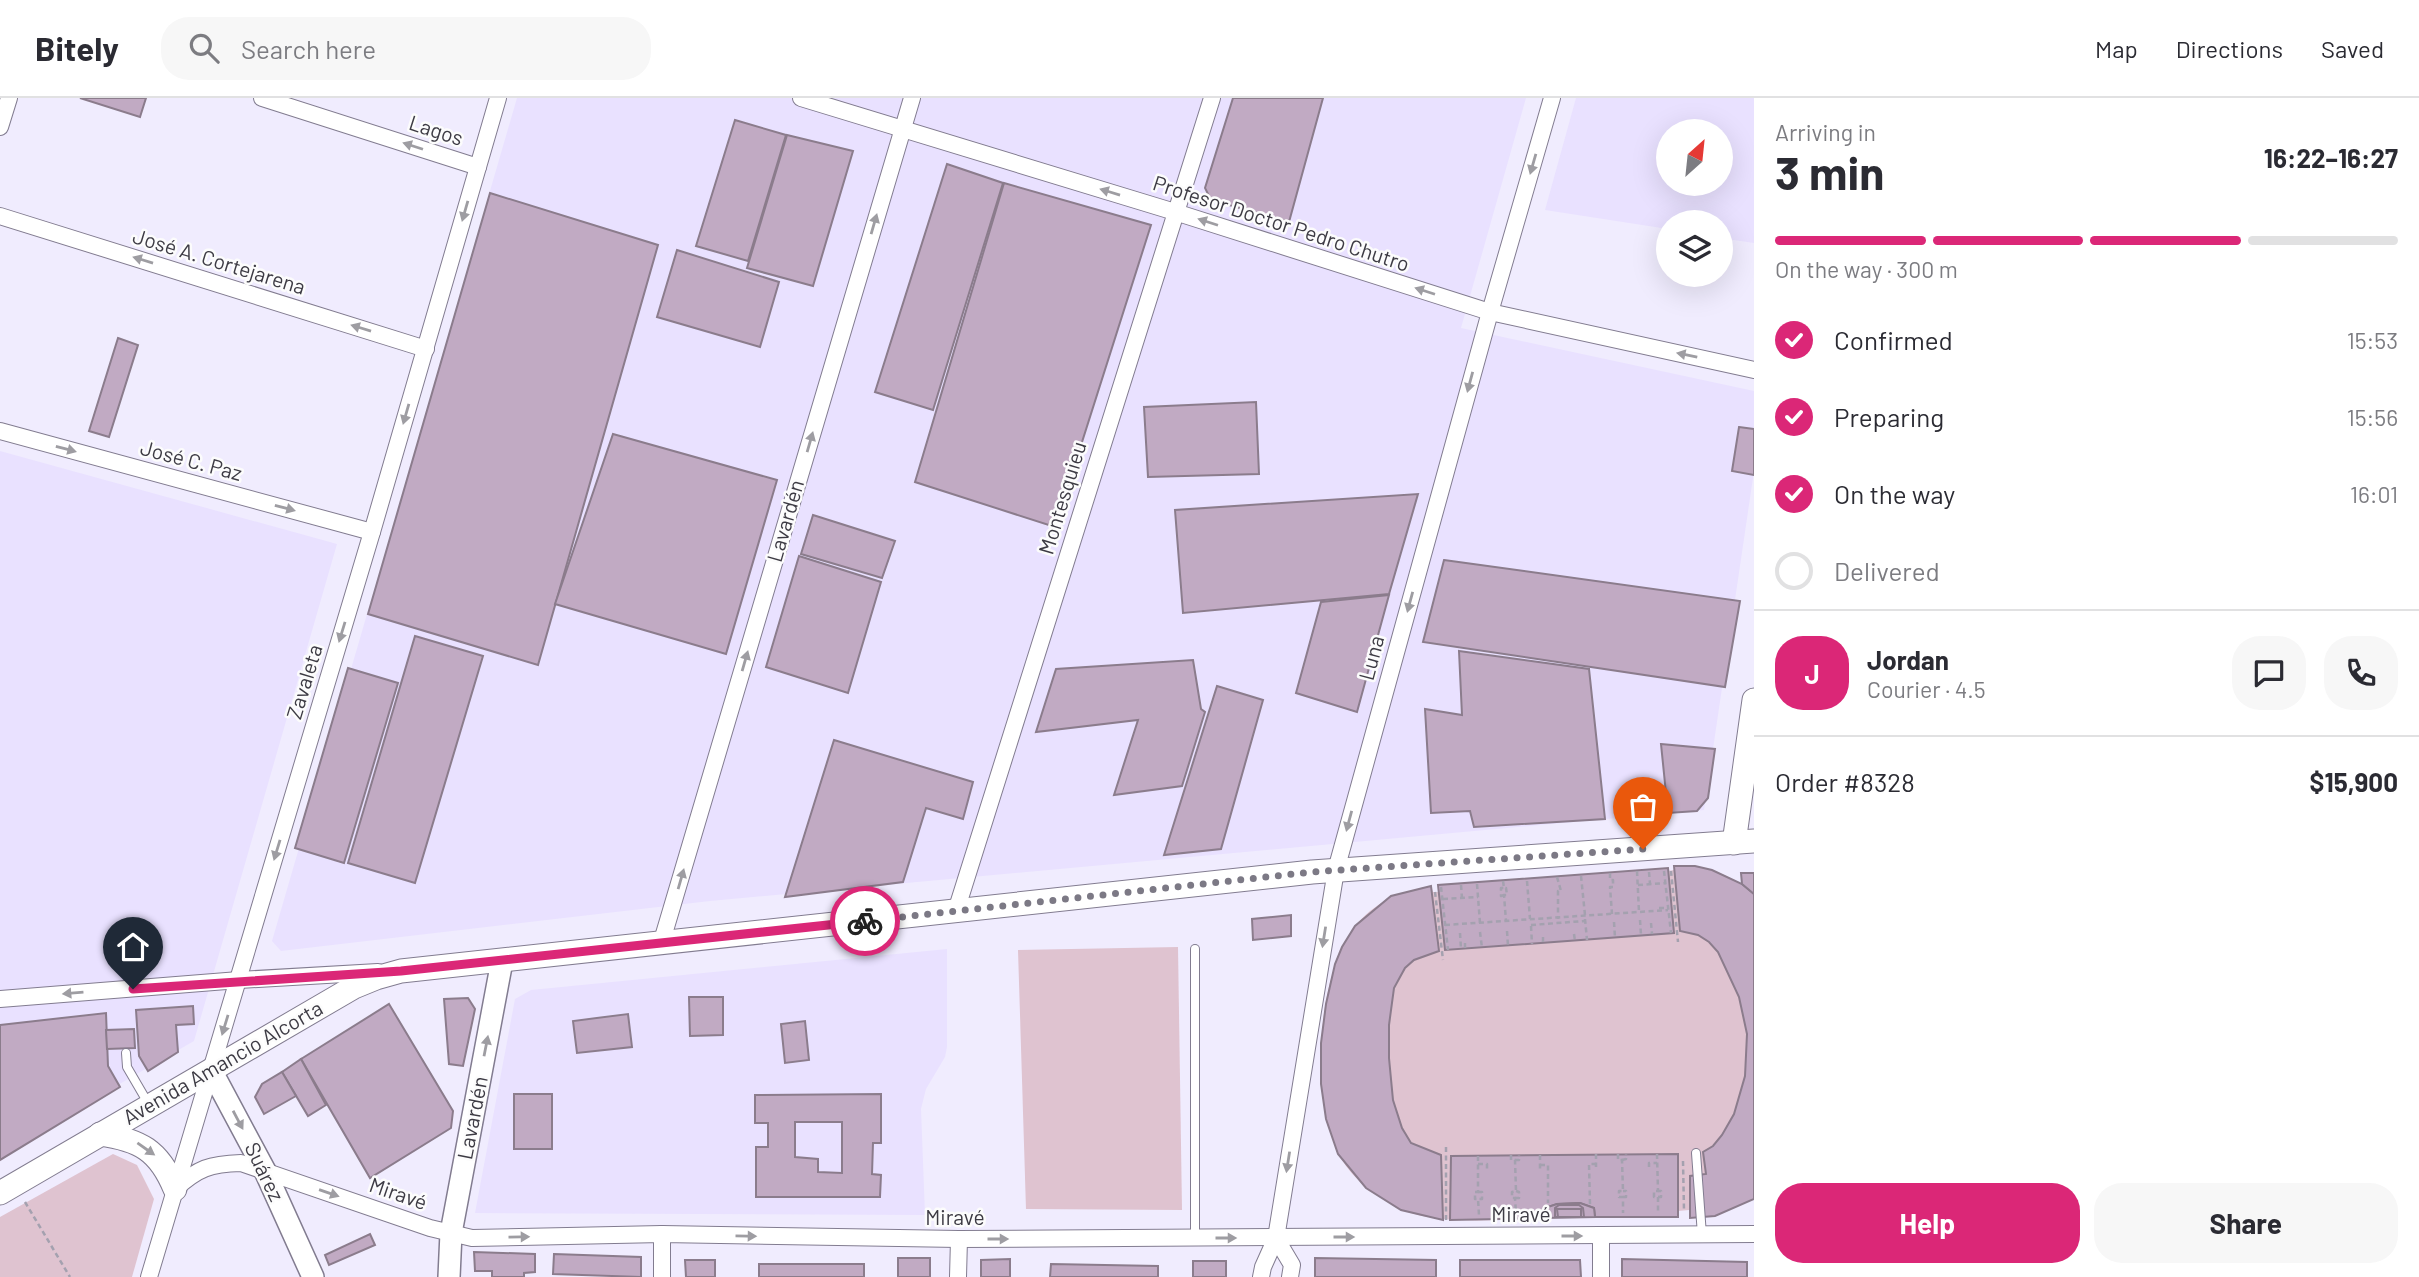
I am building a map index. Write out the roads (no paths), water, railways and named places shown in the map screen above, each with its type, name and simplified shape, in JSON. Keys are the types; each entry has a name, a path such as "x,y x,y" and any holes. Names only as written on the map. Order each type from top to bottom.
{"main road":[{"path":"1744,842 1754,700"},
{"name":"Avenida Amancio Alcorta","path":"7,1189 354,987 401,971 1336,870 1744,842"},
{"path":"100,1134 139,1143 155,1155 167,1170 175,1189"}],"street":[{"path":"0,127 9,98"},
{"name":"Lagos","path":"262,98 478,167"},
{"name":"Zavaleta","path":"149,1277 372,532 498,98"},
{"name":"Profesor Doctor Pedro Chutro","path":"800,98 1175,212 1490,312 1754,370"},
{"name":"Lavardén","path":"661,944 912,98"},
{"name":"Montesquieu","path":"956,911 1212,98"},
{"name":"Luna","path":"1261,1277 1276,1238 1336,870 1552,98"},
{"name":"José A. Cortejarena","path":"0,216 426,349"},
{"name":"José C. Paz","path":"0,431 372,532"},
{"name":"Lavardén","path":"449,1277 451,1233 502,961"},
{"path":"0,999 239,980 401,971"},
{"name":"Suárez","path":"211,1070 265,1171 313,1277"},
{"name":"Miravé","path":"175,1189 194,1172 216,1163 241,1163 472,1238 662,1234 960,1239 1754,1234"},
{"path":"662,1234 662,1277"},
{"path":"1601,1236 1601,1277"},
{"path":"1276,1238 1293,1265 1290,1277"},
{"path":"958,1277 960,1239"}],"lane":[{"path":"1195,949 1195,1238"},
{"path":"126,1053 127,1067 150,1106"},
{"path":"1696,1153 1702,1235"}]}
